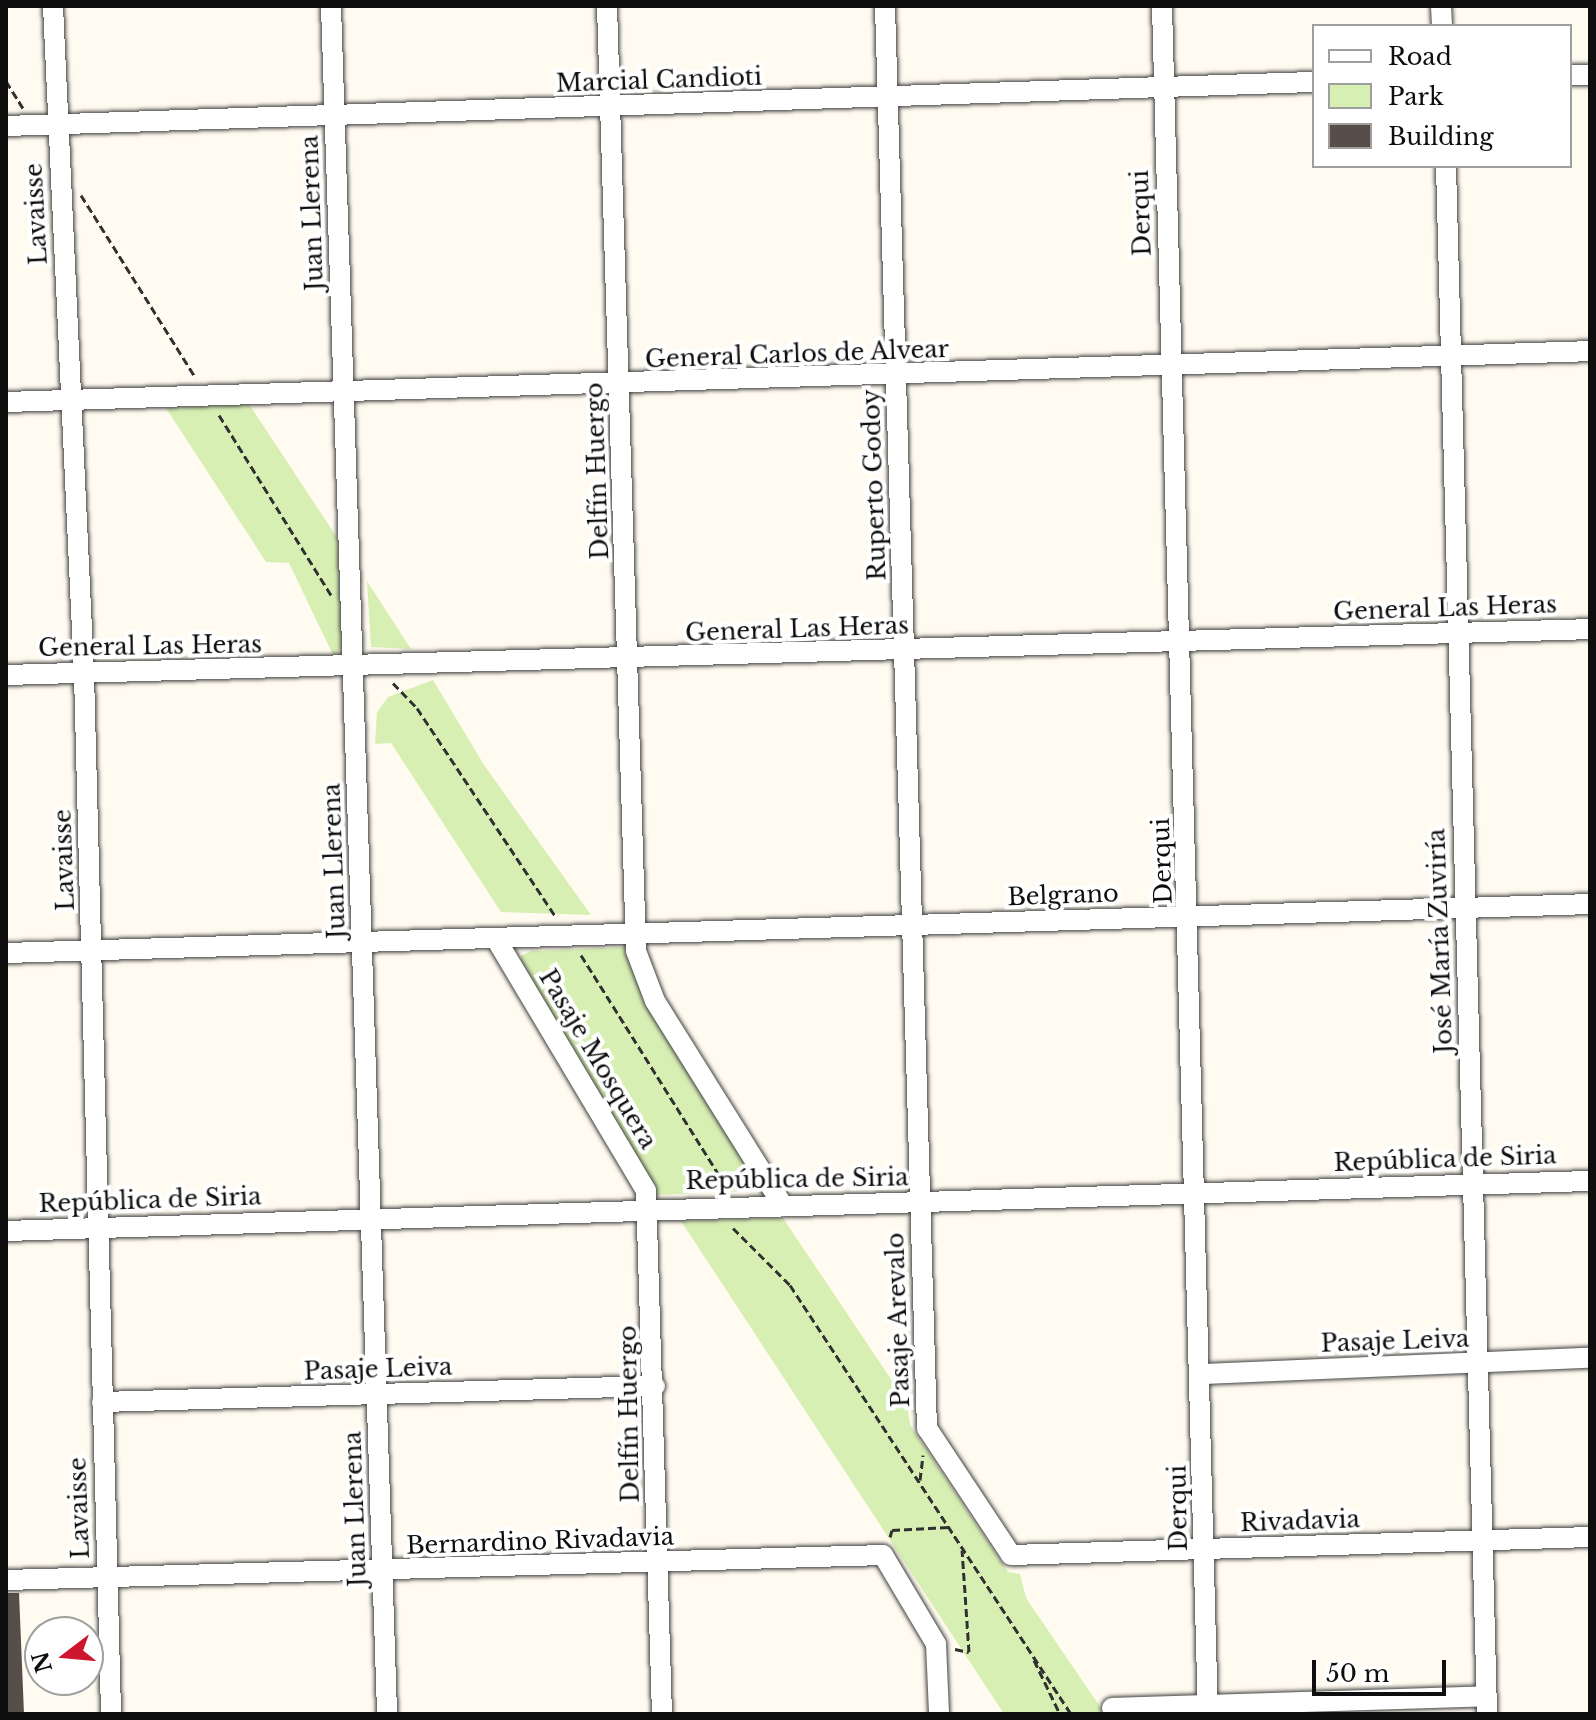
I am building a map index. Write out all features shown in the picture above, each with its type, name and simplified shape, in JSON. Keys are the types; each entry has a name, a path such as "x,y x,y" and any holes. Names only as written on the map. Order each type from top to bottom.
{"street":[{"name":"Lavaisse","path":"53,6 84,674 111,1714"},
{"name":"Juan Llerena","path":"331,6 387,1714"},
{"name":"Delfín Huergo","path":"607,6 621,386 634,935"},
{"name":"Ruperto Godoy","path":"885,6 921,1202"},
{"name":"Derqui","path":"1162,6 1190,918 1208,1709"},
{"name":"Marcial Candioti","path":"6,126 610,109 1164,84 1312,82"},
{"name":"José María Zuviría","path":"1446,168 1487,1705"},
{"name":"General Carlos de Alvear","path":"6,402 208,397 344,389 621,386 1590,351"},
{"name":"General Las Heras","path":"6,675 628,661 1590,629"},
{"name":"Belgrano","path":"6,953 1466,911 1590,904"},
{"path":"634,935 655,1001 783,1206"},
{"name":"Pasaje Mosquera","path":"496,939 646,1191 650,1209"},
{"name":"República de Siria","path":"6,1231 1590,1181"},
{"name":"Pasaje Arevalo","path":"921,1202 927,1428 1011,1555"},
{"name":"Delfín Huergo","path":"650,1209 662,1714"},
{"name":"Pasaje Leiva","path":"1202,1374 1590,1358"},
{"name":"Pasaje Leiva","path":"102,1402 655,1386"},
{"name":"Rivadavia","path":"1011,1555 1590,1537"},
{"path":"883,1555 936,1644 939,1714"},
{"name":"Bernardino Rivadavia","path":"6,1580 107,1580 883,1555"},
{"path":"1111,1706 1208,1709 1487,1705"}],"path":[{"path":"6,81 34,125"},
{"path":"76,187 334,599"},
{"path":"377,667 417,708 728,1185 731,1225 790,1285 1071,1714"},
{"path":"883,1555 892,1530 949,1527"},
{"path":"936,1644 969,1652 961,1546"},
{"path":"1028,1648 1060,1714"}],"green space":[{"path":"249,404 338,539 343,644 334,657 289,563 266,562 166,408"},
{"path":"367,581 411,649 371,647"},
{"path":"433,680 484,765 591,915 501,912 391,743 375,744 377,712 388,697"},
{"path":"628,947 767,1190 656,1195 521,972 521,956 531,951"},
{"path":"783,1218 907,1403 910,1425 1008,1572 1020,1574 1026,1598 1105,1714 1004,1714 681,1221"}],"building":[{"path":"6,1593 19,1593 24,1714 6,1714"}]}
